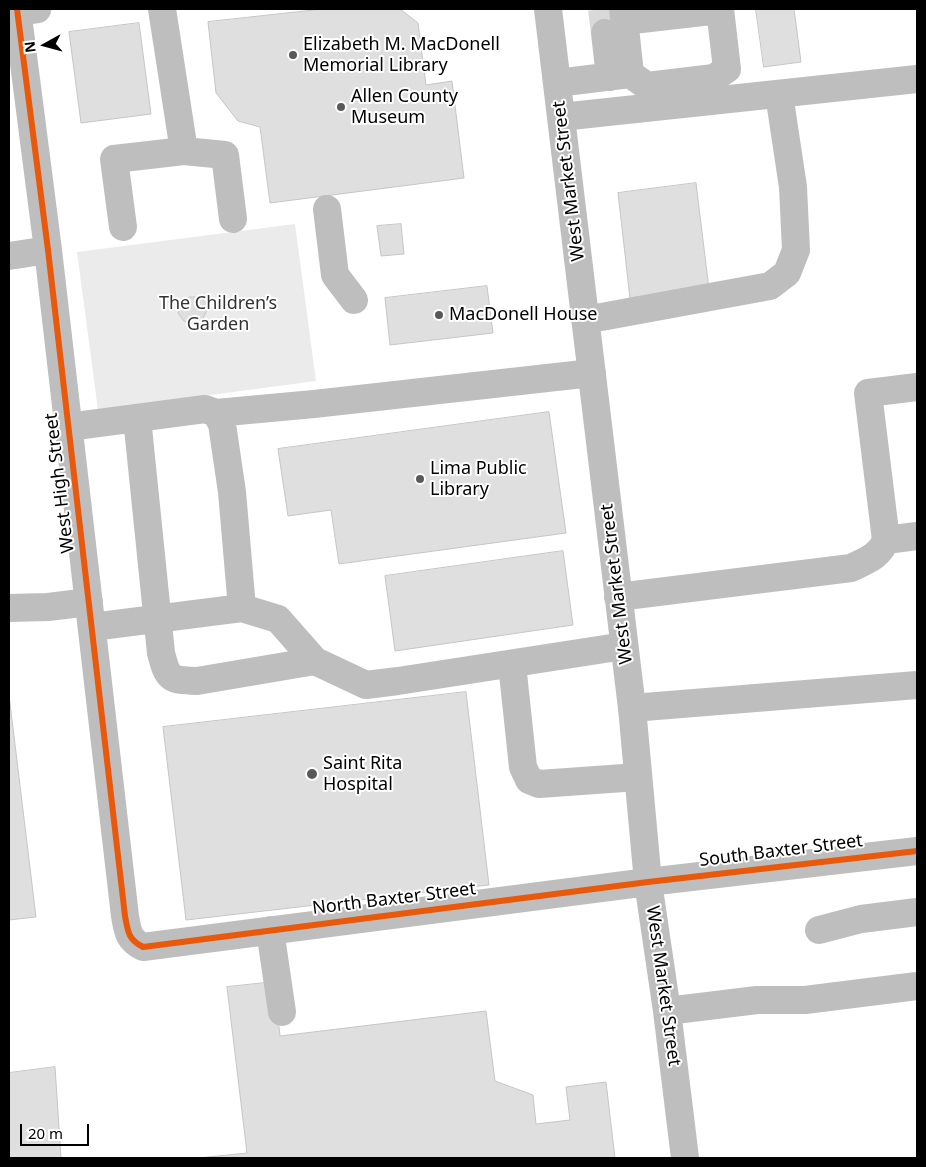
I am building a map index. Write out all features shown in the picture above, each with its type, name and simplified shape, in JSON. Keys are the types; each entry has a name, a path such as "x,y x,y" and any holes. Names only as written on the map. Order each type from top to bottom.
{"street":[{"path":"162,9 184,151"},
{"name":"West Market Street","path":"548,9 632,708 648,882 667,1011 685,1158"},
{"path":"557,83 620,76 647,86 714,78 727,69 720,9 617,21 620,76"},
{"name":"West High Street","path":"20,11 125,916 130,937 143,947"},
{"path":"561,117 917,80"},
{"path":"585,320 770,286 787,273 796,250 794,187 779,94"},
{"path":"123,226 114,158 184,151 225,155 233,220"},
{"path":"327,208 336,275 354,300"},
{"path":"9,256 48,250"},
{"path":"68,427 205,409 216,413 314,404 592,373"},
{"path":"618,597 851,568 872,558 882,550 886,540 868,393 917,386"},
{"path":"216,413 222,424 227,451 242,608"},
{"path":"138,418 161,653 165,670 170,677 178,680 197,681 315,661"},
{"path":"886,540 917,536"},
{"path":"9,608 48,607 90,614 158,618 242,608 278,620 315,661 366,684 398,681 624,646"},
{"path":"512,664 523,767 528,780 539,784 638,777"},
{"path":"632,708 917,685"},
{"name":"South Baxter Street","path":"648,882 917,851"},
{"name":"North Baxter Street","path":"143,947 648,882"},
{"path":"819,930 861,919 917,912"},
{"path":"270,930 282,1012"},
{"path":"667,1011 757,1000 806,1000 917,986"}],"green space":[{"name":"The Children’s Garden","path":"295,224 316,381 98,410 77,252"}],"building":[{"name":"Allen County Museum","path":"323,9 400,9 418,23 426,85 452,81 464,178 270,203 260,127 238,121 216,93 208,22"},
{"path":"756,9 794,9 801,62 764,67"},
{"path":"139,23 151,114 81,123 69,32"},
{"path":"696,183 709,289 630,298 618,193"},
{"path":"401,224 404,254 381,256 377,226"},
{"name":"MacDonell House","path":"487,286 493,333 390,345 385,298"},
{"path":"190,297 202,297 208,308 203,318 196,324 184,321 178,313 182,303"},
{"name":"Lima Public Library","path":"549,412 566,533 339,564 331,510 288,516 278,449"},
{"path":"563,551 573,625 395,651 385,576"},
{"path":"466,692 489,885 186,920 163,727"},
{"path":"9,695 36,917 9,920"},
{"path":"274,982 280,1036 486,1011 495,1081 533,1095 536,1124 570,1120 566,1087 606,1082 615,1158 198,1158 247,1153 227,987"},
{"path":"55,1067 61,1158 9,1158 9,1073"}],"tunnel":[{"path":"602,9 605,33"}],"cycle path":[{"path":"17,9 48,250 125,916 128,931 134,941 143,947 648,882 917,851"}],"place":[{"name":"Elizabeth M. MacDonell Memorial Library","path":"293,55"},
{"name":"Allen County Museum","path":"341,107"},
{"name":"MacDonell House","path":"439,315"},
{"name":"Lima Public Library","path":"420,479"},
{"name":"Saint Rita Hospital","path":"312,774"}]}
